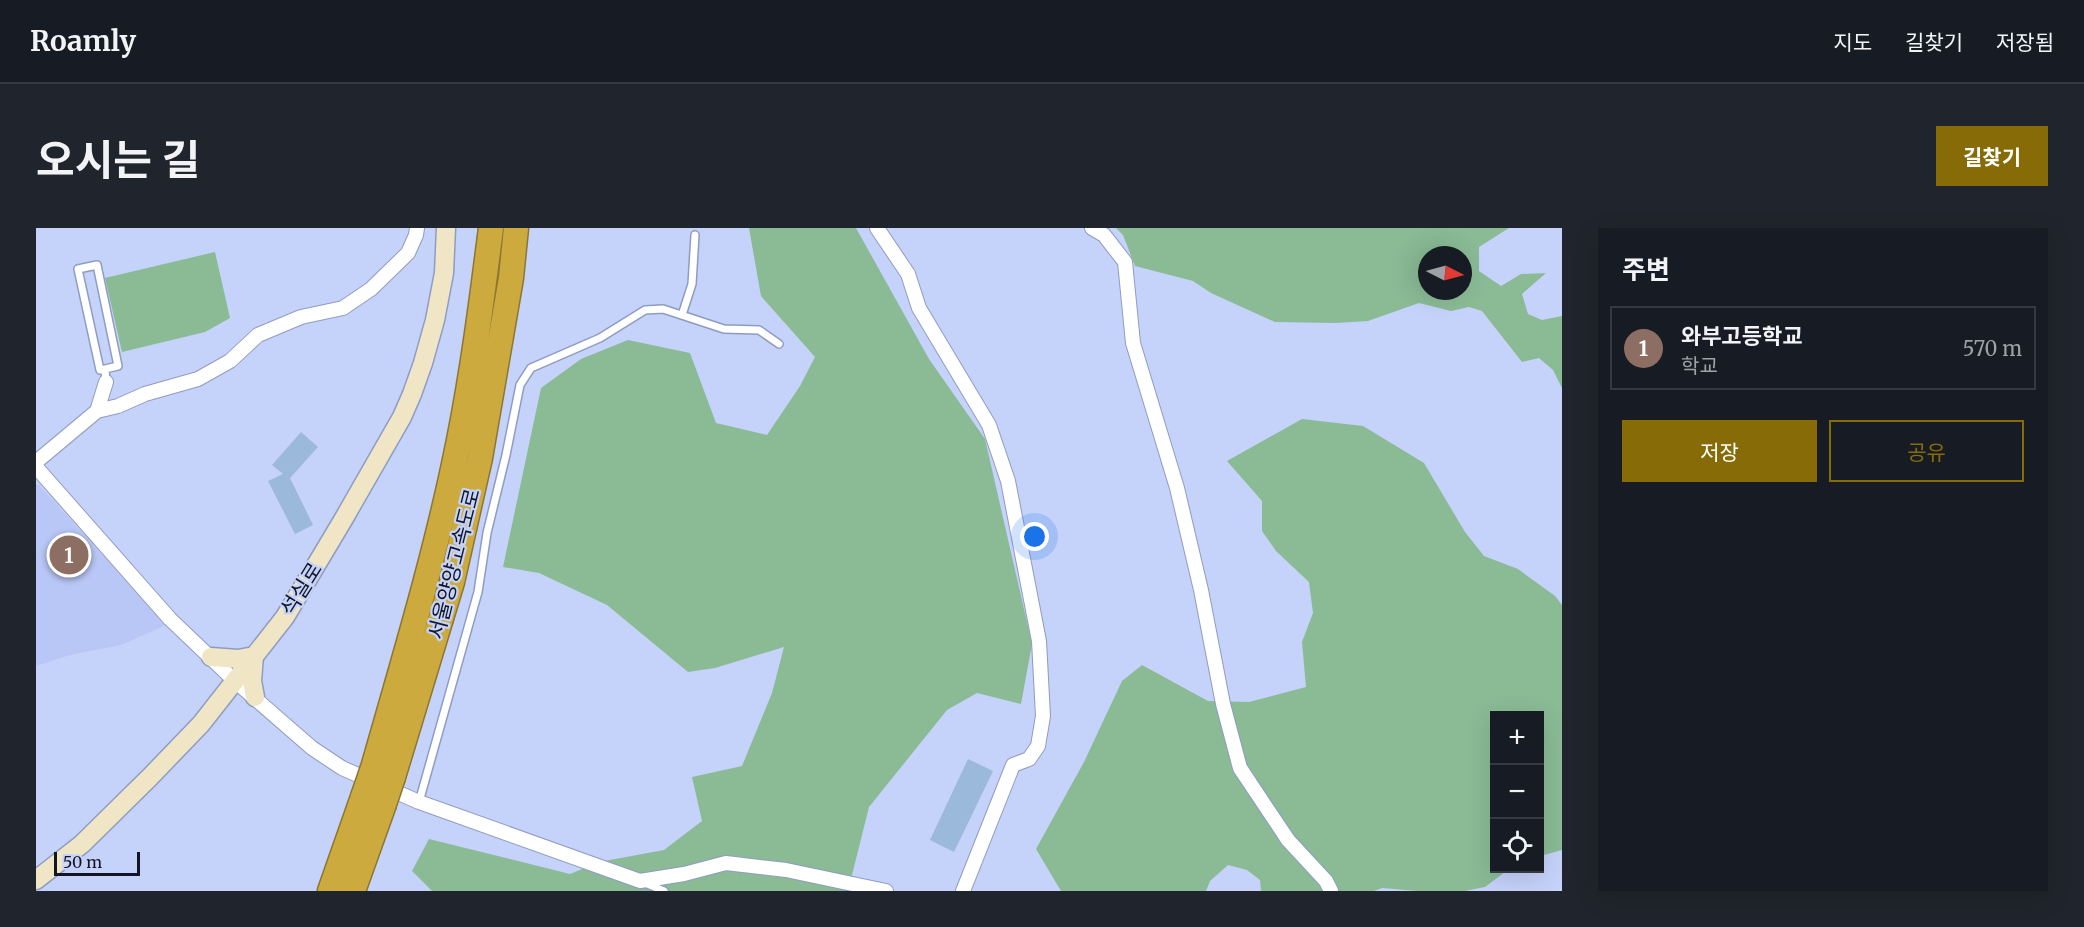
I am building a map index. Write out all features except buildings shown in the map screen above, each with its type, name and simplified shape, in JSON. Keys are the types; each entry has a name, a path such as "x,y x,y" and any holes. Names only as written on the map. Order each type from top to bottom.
{"highway":[{"name":"서울양양고속도로","path":"383,772 459,440 479,324 491,228"},
{"name":"서울양양고속도로","path":"353,891 373,802 452,582 480,458 511,278 516,228"},
{"name":"서울양양고속도로","path":"330,891 373,802"}],"main road":[{"name":"석실로","path":"36,880 82,844 201,724 285,617 405,409 423,363 435,320 444,273 446,228"},
{"path":"211,657 238,659 254,656 252,681 255,697"}],"street":[{"path":"36,462 97,411 198,379 230,361 258,335 301,317 343,308 371,289 408,253 417,228"},
{"path":"877,228 908,274 919,308 989,425 1008,481 1039,641 1043,716 1038,746 1029,759 1013,765 963,891"},
{"path":"1092,228 1104,235 1125,262 1133,343 1177,488 1201,590 1223,704 1240,768 1288,840 1326,881 1331,891"},
{"path":"97,411 106,376"},
{"path":"36,467 170,619 235,681 312,748 342,768 419,801 640,881 684,874 726,863 786,870 886,891"}],"lane":[{"path":"682,315 692,284 695,235"},
{"path":"97,265 118,366 106,376 100,370 78,269 97,265"},
{"path":"419,801 478,592 488,533 520,385 531,368 600,338 645,310 663,309 724,329 759,330 779,344"},
{"path":"640,881 664,891"}],"shaded area":[{"path":"36,485 39,485 166,625 121,645 70,655 36,666"}],"green space":[{"path":"749,228 856,228 929,359 985,439 1032,644 1021,704 977,693 947,710 869,807 848,891 432,891 412,871 429,839 570,874 599,862 664,850 702,821 692,777 742,766 772,693 784,647 715,668 688,672 607,605 539,573 503,567 541,388 581,359 628,340 690,353 716,423 767,435 800,386 815,357 761,296"},
{"path":"1116,228 1509,228 1479,247 1479,271 1501,286 1521,274 1546,273 1522,294 1528,314 1542,320 1562,316 1562,388 1553,370 1539,358 1522,362 1482,311 1469,307 1451,311 1419,303 1368,321 1275,322 1211,293 1193,281 1135,266 1123,235"},
{"path":"215,252 230,318 205,332 122,352 105,278"},
{"path":"1302,419 1363,426 1424,463 1465,532 1484,556 1518,569 1555,596 1562,605 1562,850 1544,855 1544,711 1490,711 1490,873 1504,873 1485,887 1465,891 1382,888 1374,891 1261,891 1260,880 1247,870 1228,865 1210,881 1206,891 1061,891 1036,849 1084,762 1122,681 1142,665 1208,701 1249,702 1306,687 1302,642 1313,613 1309,582 1276,551 1262,531 1262,501 1227,461"}],"place":[{"name":"와부고등학교","path":"69,555"}]}
